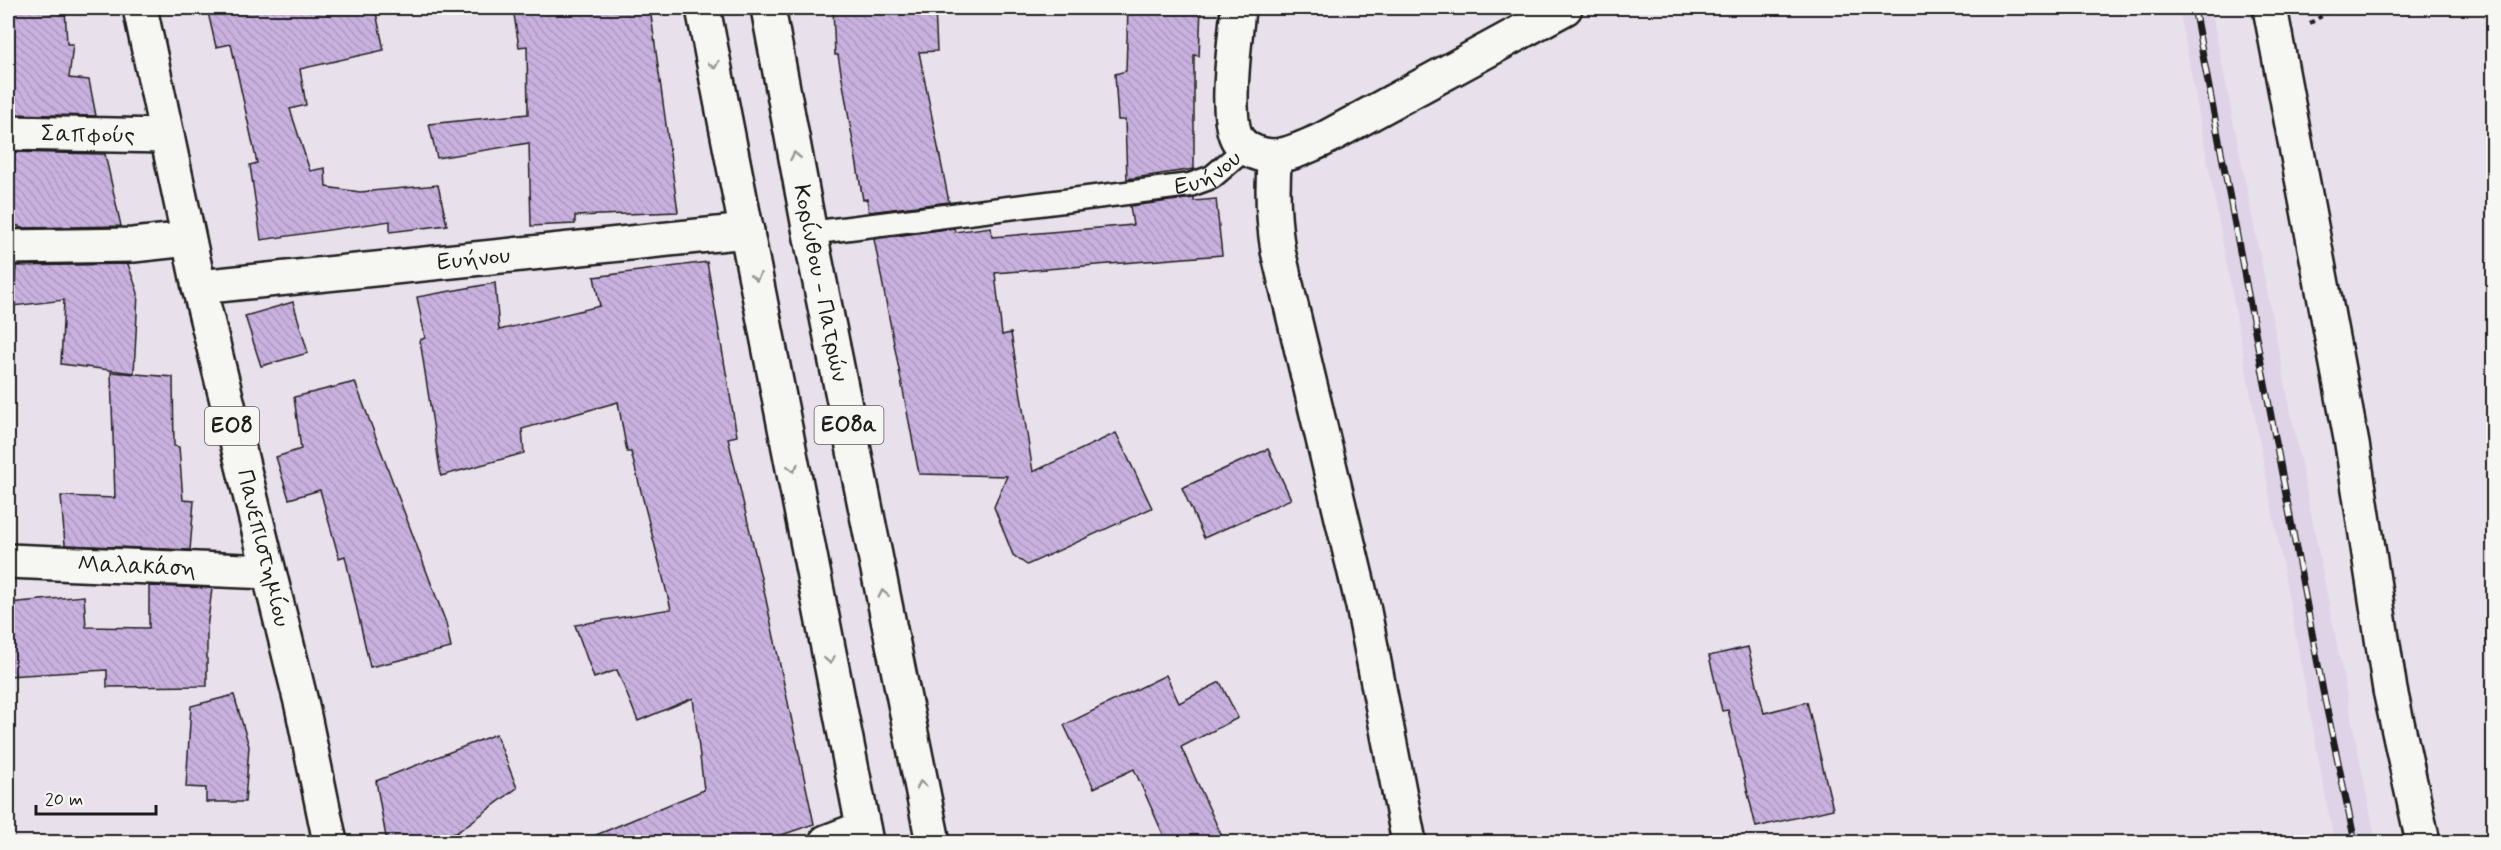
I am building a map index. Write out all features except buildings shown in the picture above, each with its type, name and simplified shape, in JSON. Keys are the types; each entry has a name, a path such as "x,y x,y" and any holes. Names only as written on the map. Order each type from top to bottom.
{"main road":[{"name":"Πανεπιστημίου","path":"140,8 199,287 267,572 302,706 330,843"},
{"name":"ΕΟ8α","path":"703,8 864,835"},
{"name":"Κορίνθου - Πατρών","path":"768,8 810,233 933,843"},
{"path":"1238,8 1232,106 1236,135 1260,152 1271,184 1272,218 1278,251 1363,606 1409,843"},
{"name":"Ευήνου","path":"1260,152 1294,151 1322,140 1565,8"},
{"path":"2270,8 2352,444 2390,690 2423,843"},
{"name":"Σαπφούς","path":"8,133 167,136"},
{"name":"Ευήνου","path":"199,287 747,231"},
{"path":"8,247 133,245 188,238"},
{"name":"Μαλακάση","path":"8,561 267,572"},
{"path":"826,843 864,835"}],"lane":[{"name":"Ευήνου","path":"810,233 1190,185 1212,177 1260,152"}],"shaded area":[{"path":"2179,8 2211,8 2376,842 2334,842"}],"railway":[{"path":"2194,8 2323,691 2355,842"}]}
